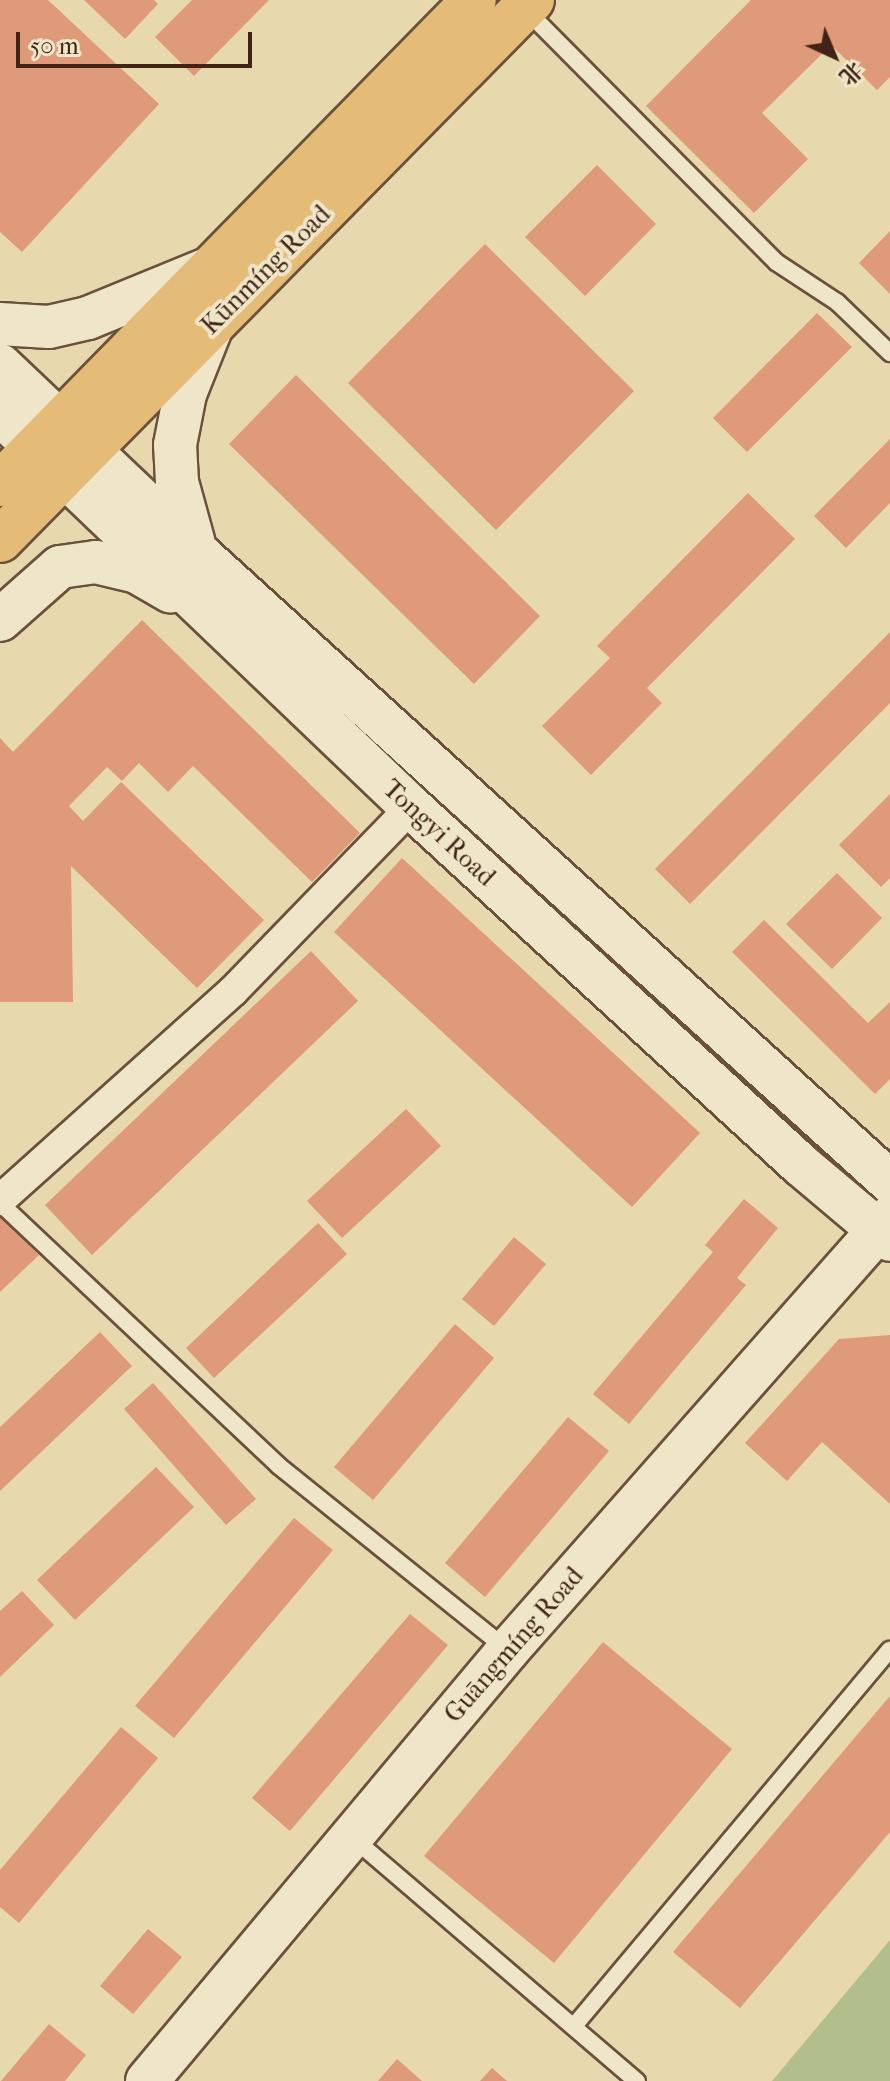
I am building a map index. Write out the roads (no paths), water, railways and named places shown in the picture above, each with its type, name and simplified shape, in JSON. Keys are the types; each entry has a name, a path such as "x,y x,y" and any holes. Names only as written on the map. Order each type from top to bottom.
{"main road":[{"name":"Kūnmíng Road","path":"0,540 62,448 210,268 474,0"},
{"name":"Kūnmíng Road","path":"0,484 62,448 212,326 528,4"},
{"path":"0,324 49,327 88,318 210,268"},
{"path":"197,552 177,482 175,445 185,394 212,326"},
{"name":"Tongyi Road","path":"0,365 62,448 206,613 411,807 886,1228"},
{"name":"Tongyi Road","path":"0,414 62,448 197,552 890,1182"},
{"path":"0,620 60,567 96,562 137,572 206,613"},
{"name":"Guāngmíng Road","path":"147,2081 508,1650 886,1228"}],"street":[{"path":"0,1201 233,991 411,807"}],"lane":[{"path":"528,4 776,262 837,302 890,353"},
{"path":"0,1201 279,1466 508,1650"},
{"path":"574,2026 890,1650"},
{"path":"352,1838 637,2081"}]}
